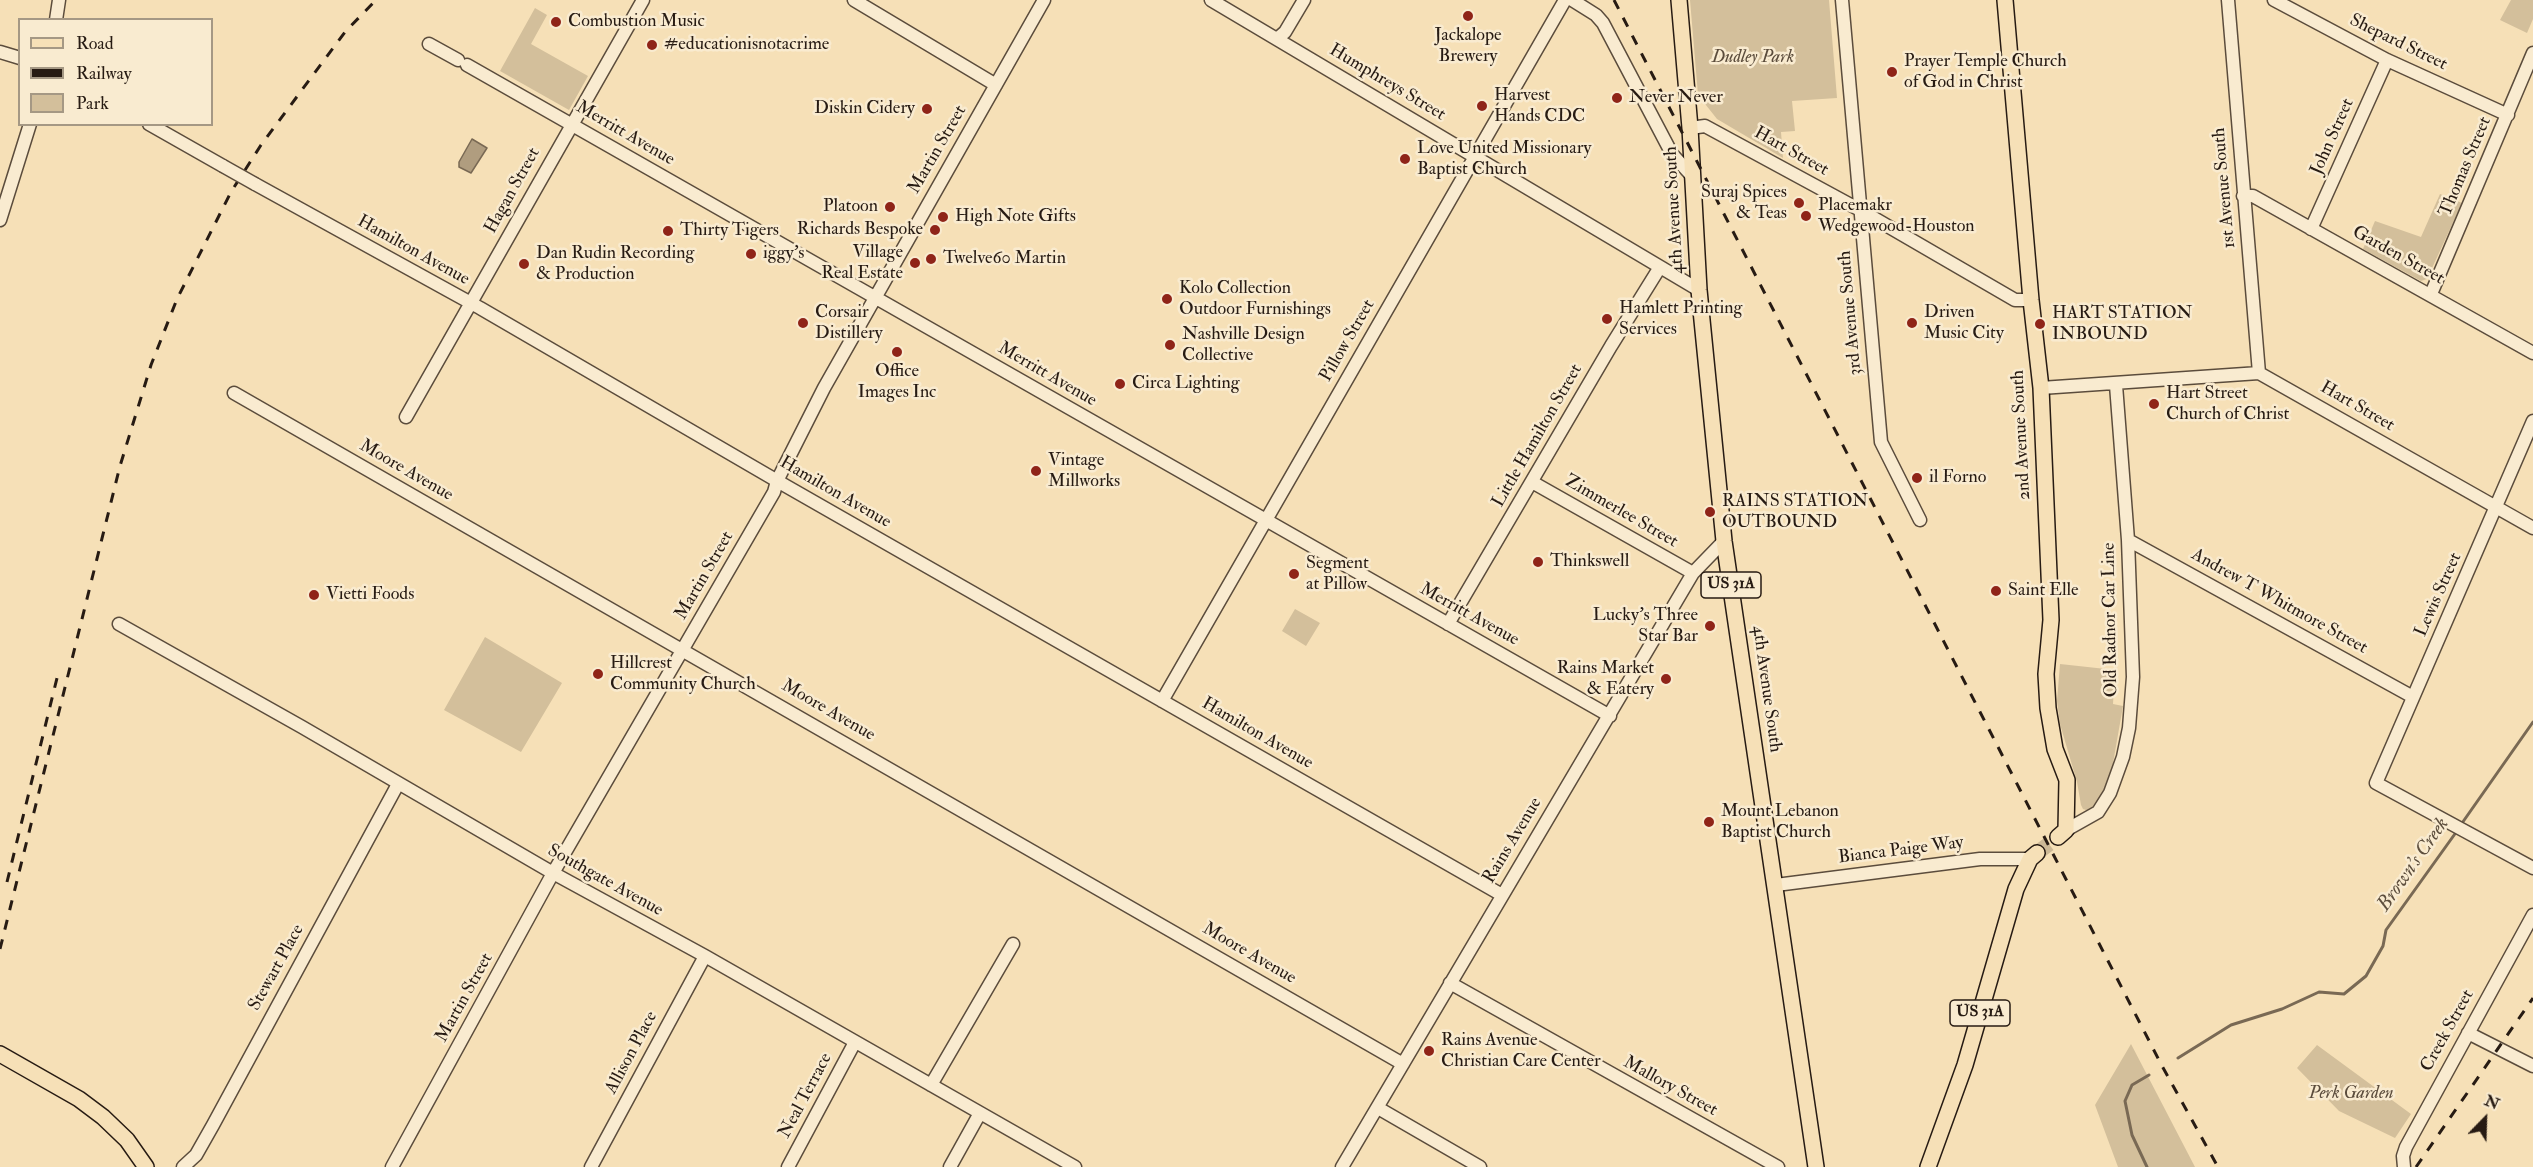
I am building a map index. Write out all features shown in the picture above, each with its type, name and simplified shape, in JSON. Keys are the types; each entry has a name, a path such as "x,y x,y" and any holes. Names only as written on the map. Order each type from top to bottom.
{"main road":[{"name":"4th Avenue South","path":"1678,0 1690,128 1699,290 1724,541 1816,1167"},
{"name":"2nd Avenue South","path":"2005,0 2031,300 2041,388 2051,620 2046,674 2048,708 2055,749 2067,780 2062,834"},
{"name":"US 31A","path":"1928,1167 1965,1065 2016,889 2034,856"},
{"path":"0,1054 79,1099 103,1117 127,1140 146,1167"}],"street":[{"path":"56,18 59,0"},
{"name":"Hagan Street","path":"406,417 643,0"},
{"path":"854,0 996,85"},
{"name":"Martin Street","path":"392,1167 554,873 771,497 824,387 1044,0"},
{"name":"Humphreys Street","path":"1211,0 1699,290"},
{"path":"1277,39 1285,32 1304,0"},
{"name":"Pillow Street","path":"1162,701 1565,0"},
{"path":"1572,0 1596,15 1603,23 1672,154 1692,176"},
{"name":"3rd Avenue South","path":"1842,0 1881,442 1920,520"},
{"name":"1st Avenue South","path":"2228,0 2259,373"},
{"name":"Shepard Street","path":"2274,0 2387,60 2508,115"},
{"name":"Merritt Avenue","path":"429,44 1610,716"},
{"name":"Thomas Street","path":"2431,294 2533,53"},
{"name":"John Street","path":"2311,229 2387,60"},
{"path":"0,220 29,126"},
{"name":"Hamilton Avenue","path":"153,126 472,304 1502,895"},
{"name":"Hart Street","path":"1690,128 1705,126 1860,210 2015,300 2031,300"},
{"name":"Garden Street","path":"2243,196 2253,196 2533,353"},
{"name":"Little Hamilton Street","path":"1449,624 1660,267"},
{"path":"2041,388 2116,385 2259,373"},
{"name":"Hart Street","path":"2259,373 2533,528"},
{"name":"Old Radnor Car Line","path":"2062,834 2098,812 2110,793 2123,757 2133,677 2128,540 2116,385"},
{"name":"Moore Avenue","path":"234,393 684,649 1403,1064"},
{"name":"Lewis Street","path":"2533,421 2376,783 2533,867"},
{"name":"Zimmerlee Street","path":"1532,482 1693,573"},
{"name":"Andrew T Whitmore Street","path":"2128,540 2413,697"},
{"name":"Rains Avenue","path":"1342,1167 1693,573 1724,541"},
{"name":"Southgate Avenue","path":"119,624 1075,1167"},
{"name":"Stewart Place","path":"183,1167 196,1155 213,1125 399,784"},
{"name":"Bianca Paige Way","path":"1776,885 1980,859 2034,856"},
{"name":"Creek Street","path":"2404,1167 2404,1150 2533,915"},
{"path":"931,1085 1013,944"},
{"name":"Allison Place","path":"591,1167 705,956"},
{"name":"Mallory Street","path":"1450,983 1778,1167"},
{"path":"2468,1033 2533,1066"},
{"name":"Neal Terrace","path":"788,1167 855,1042"},
{"path":"1378,1108 1480,1167"},
{"path":"950,1167 980,1113"}],"green space":[{"name":"Dudley Park","path":"1690,0 1829,0 1837,98 1792,101 1795,131 1781,132 1783,158 1717,119 1698,95"},
{"path":"2511,0 2533,0 2533,19 2527,33 2500,20"},
{"path":"535,8 547,15 531,44 588,76 569,110 500,71"},
{"path":"2440,194 2462,203 2427,279 2421,281 2363,249 2375,221 2421,237"},
{"path":"1295,609 1320,623 1306,646 1282,631"},
{"name":"Hillcrest Community Church","path":"485,637 562,683 521,752 444,710"},
{"path":"2060,664 2115,670 2113,704 2123,706 2112,769 2103,793 2089,811 2083,809 2081,805 2077,782 2060,724 2057,701"},
{"path":"2131,1044 2195,1167 2118,1167 2095,1105"},
{"name":"Perk Garden","path":"2317,1045 2411,1114 2395,1138 2339,1111 2297,1068"}],"shaded area":[{"path":"472,139 487,148 471,173 459,167 459,162"}],"waterway":[{"name":"Brown's Creek","path":"2460,826 2533,722"},
{"name":"Brown's Creek","path":"2178,1058 2231,1025 2282,1009 2319,992 2344,994 2366,976 2383,946 2386,930 2457,831"},
{"name":"Brown's Creek","path":"2147,1167 2132,1135 2125,1101 2132,1085 2149,1075"}],"tunnel":[{"path":"2037,853 2058,837"}],"railway":[{"path":"0,949 120,466 151,365 177,299 231,192 261,145 345,32 376,0"},
{"path":"1614,0 2161,1064 2218,1167"},
{"path":"7,882 57,678"},
{"path":"2416,1167 2533,998"}],"place":[{"name":"Jackalope Brewery","path":"1468,16"},
{"name":"Combustion Music","path":"556,22"},
{"name":"#educationisnotacrime","path":"652,45"},
{"name":"Prayer Temple Church of God in Christ","path":"1892,72"},
{"name":"Never Never","path":"1617,98"},
{"name":"Harvest Hands CDC","path":"1482,106"},
{"name":"Diskin Cidery","path":"927,109"},
{"name":"Love United Missionary Baptist Church","path":"1405,159"},
{"name":"Suraj Spices & Teas","path":"1799,203"},
{"name":"Platoon","path":"890,207"},
{"name":"Placemakr Wedgewood-Houston","path":"1806,216"},
{"name":"High Note Gifts","path":"943,217"},
{"name":"Richards Bespoke","path":"935,230"},
{"name":"Thirty Tigers","path":"668,231"},
{"name":"iggy's","path":"751,254"},
{"name":"Twelve60 Martin","path":"931,259"},
{"name":"Village Real Estate","path":"915,263"},
{"name":"Dan Rudin Recording & Production","path":"524,264"},
{"name":"Kolo Collection Outdoor Furnishings","path":"1167,299"},
{"name":"Hamlett Printing Services","path":"1607,319"},
{"name":"Corsair Distillery","path":"803,323"},
{"name":"Driven Music City","path":"1912,323"},
{"name":"HART STATION INBOUND","path":"2040,324"},
{"name":"Nashville Design Collective","path":"1170,345"},
{"name":"Office Images Inc","path":"897,352"},
{"name":"Circa Lighting","path":"1120,384"},
{"name":"Hart Street Church of Christ","path":"2154,404"},
{"name":"Vintage Millworks","path":"1036,471"},
{"name":"il Forno","path":"1917,478"},
{"name":"RAINS STATION OUTBOUND","path":"1710,512"},
{"name":"Thinkswell","path":"1538,562"},
{"name":"Segment at Pillow","path":"1294,574"},
{"name":"Saint Elle","path":"1996,591"},
{"name":"Vietti Foods","path":"314,595"},
{"name":"Lucky's Three Star Bar","path":"1710,626"},
{"name":"Hillcrest Community Church","path":"598,674"},
{"name":"Rains Market & Eatery","path":"1666,679"},
{"name":"Mount Lebanon Baptist Church","path":"1709,822"},
{"name":"Rains Avenue Christian Care Center","path":"1429,1051"}]}
